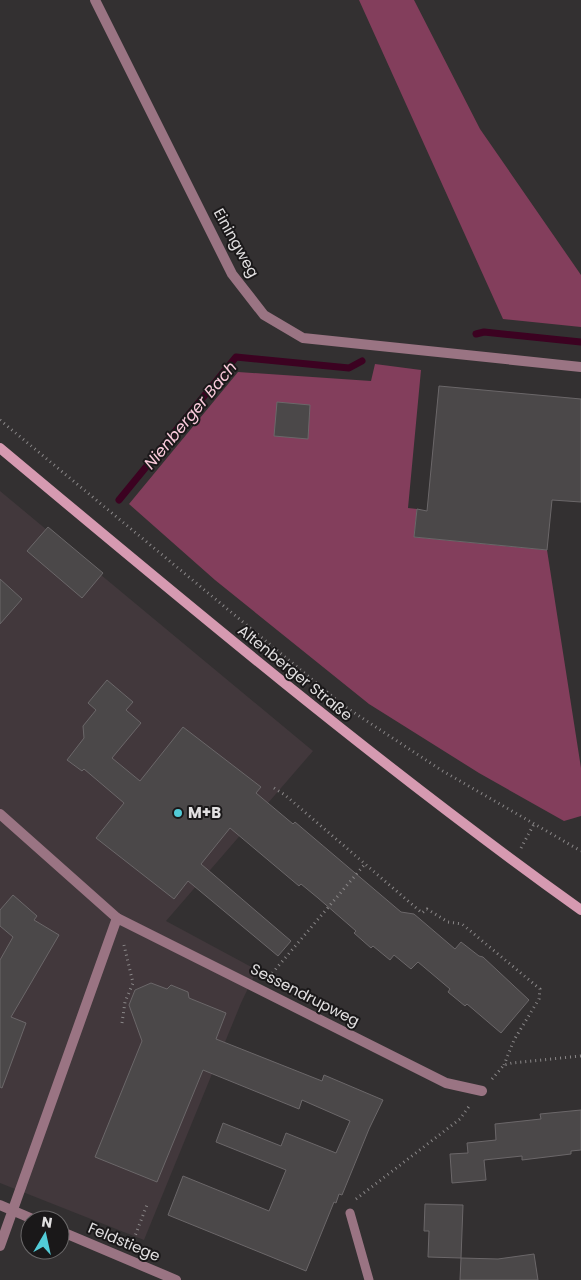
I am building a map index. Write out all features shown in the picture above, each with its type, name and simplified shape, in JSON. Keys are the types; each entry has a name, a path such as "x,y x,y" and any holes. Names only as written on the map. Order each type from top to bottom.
{"main road":[{"name":"Altenberger Straße","path":"0,448 263,668 513,861 581,910"}],"street":[{"name":"Einingweg","path":"95,0 232,274 264,315 303,338 581,366"},
{"name":"Sessendrupweg","path":"0,814 118,918 446,1084 482,1091"},
{"path":"0,1246 118,918"},
{"path":"0,1205 20,1213"},
{"name":"Feldstiege","path":"70,1235 176,1280"}],"lane":[{"path":"350,1214 369,1280"}],"path":[{"path":"0,420 344,706 441,770 581,851"},
{"path":"274,788 285,795 422,912 427,909 448,922 462,924 540,989 539,999 514,1040 504,1065 460,1119 356,1198 350,1214"},
{"path":"513,861 534,824"},
{"path":"259,989 364,864"},
{"path":"118,918 133,983 125,1002 122,1023"},
{"path":"504,1065 581,1056"},
{"path":"126,1259 148,1202"}],"shaded area":[{"path":"359,0 414,0 480,129 581,275 581,327 503,319"},
{"path":"375,364 421,370 408,508 417,509 414,537 547,550 581,768 581,816 564,821 479,773 369,704 215,580 129,504 238,372 371,381"},
{"path":"0,491 313,751 166,921 257,970 241,1003 144,1240 0,1183"}],"building":[{"path":"439,386 581,399 581,502 552,500 547,550 414,537 417,509 427,511"},
{"path":"277,402 310,405 308,439 274,436"},
{"path":"48,527 103,573 82,598 27,551"},
{"path":"0,579 22,599 0,624"},
{"path":"107,680 133,702 126,710 141,723 112,758 140,781 183,727 261,787 256,793 293,824 295,822 401,912 414,914 455,949 461,942 483,957 529,1000 501,1033 467,1004 465,1006 448,992 450,989 418,962 411,969 394,955 390,960 373,946 371,948 354,933 356,931 318,898 301,884 299,886 230,828 201,864 291,941 278,956 188,881 174,899 96,838 124,803 84,769 82,771 67,760 84,738 83,726 96,710 88,703"},
{"path":"13,895 37,916 34,920 59,935 11,1017 26,1023 2,1088 0,1087 0,960 13,937 0,926 0,910"},
{"path":"151,983 167,989 171,985 188,992 189,998 226,1013 216,1039 322,1081 324,1075 383,1100 342,1195 339,1194 336,1203 334,1202 306,1271 168,1215 183,1176 269,1211 286,1170 216,1142 223,1123 281,1146 286,1133 336,1153 350,1121 302,1100 299,1109 203,1070 157,1182 95,1157 142,1041 129,1005 135,990"},
{"path":"581,1110 581,1150 571,1151 571,1154 522,1160 522,1156 484,1160 486,1180 452,1183 450,1154 468,1153 467,1143 496,1140 495,1124 541,1119 540,1114"},
{"path":"425,1204 463,1205 461,1258 428,1257 429,1231 424,1231"},
{"path":"534,1254 538,1280 460,1280 461,1258 498,1259"}],"waterway":[{"name":"Nienberger Bach","path":"476,334 484,332 581,342"},
{"name":"Nienberger Bach","path":"119,500 236,357 349,368 362,361"}],"place":[{"name":"M+B","path":"178,813"}]}
